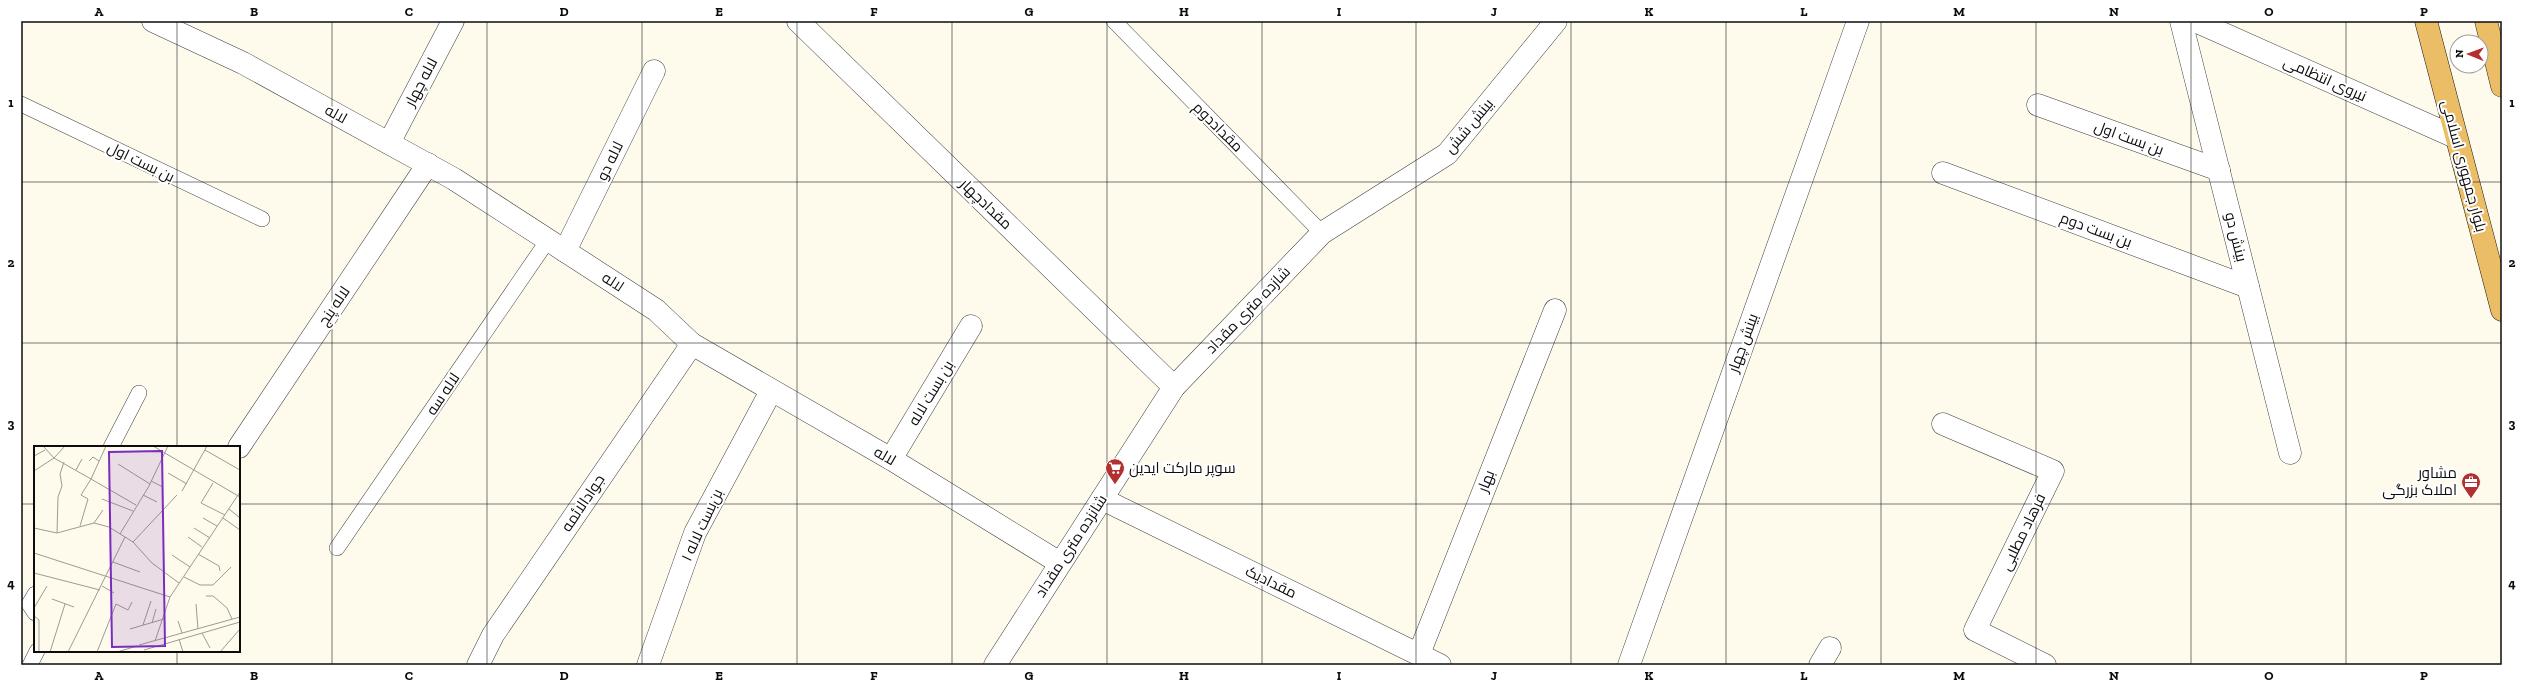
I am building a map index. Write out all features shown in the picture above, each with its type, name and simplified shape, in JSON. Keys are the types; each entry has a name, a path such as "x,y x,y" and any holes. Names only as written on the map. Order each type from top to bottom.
{"highway":[{"name":"بلوار جمهوری اسلامی","path":"2426,21 2455,137 2502,310"},
{"path":"2486,21 2502,86"}],"street":[{"name":"لاله","path":"153,21 243,63 428,164 557,245 656,310 692,344 891,459 1060,563"},
{"name":"لاله چهار","path":"389,143 454,21"},
{"name":"مقدادچهار","path":"798,21 1174,387"},
{"name":"بینش شش","path":"1322,233 1447,154 1556,21"},
{"name":"بینش چهار","path":"1628,665 1858,21"},
{"name":"بینش دو","path":"2181,21 2290,453"},
{"name":"نیروی انتظامی","path":"2195,21 2455,137"},
{"name":"لاله دو","path":"557,245 654,71"},
{"name":"بن بست اول","path":"2038,105 2219,170"},
{"name":"لاله پنج","path":"240,446 428,164"},
{"name":"بن بست دوم","path":"1943,173 2248,287"},
{"name":"شازده متری مقداد","path":"1174,387 1322,233"},
{"name":"بهار","path":"1419,654 1555,310"},
{"name":"بن بست لاله","path":"891,459 971,326"},
{"name":"جوادالائمه","path":"478,665 493,635 692,344"},
{"name":"شانزده متری مقداد","path":"995,665 1174,387"},
{"name":"بن‌بست لاله ۱","path":"648,665 695,533 771,391"},
{"name":"فرهاد مطلبی","path":"1943,424 2053,471 1975,630 2045,665"},
{"name":"مقدادیک","path":"1102,499 1440,665"}],"lane":[{"name":"مقداددوم","path":"1114,21 1322,233"},
{"name":"بن بست اول","path":"21,104 262,219"},
{"name":"لاله سه","path":"337,548 557,245"},
{"path":"112,446 139,393"},
{"path":"34,596 30,604 34,611"},
{"path":"30,665 36,652"}],"place":[{"name":"سوپر مارکت ایدین","path":"1115,485"},
{"name":"مشاور املاک بزرگی","path":"2471,499"}]}
